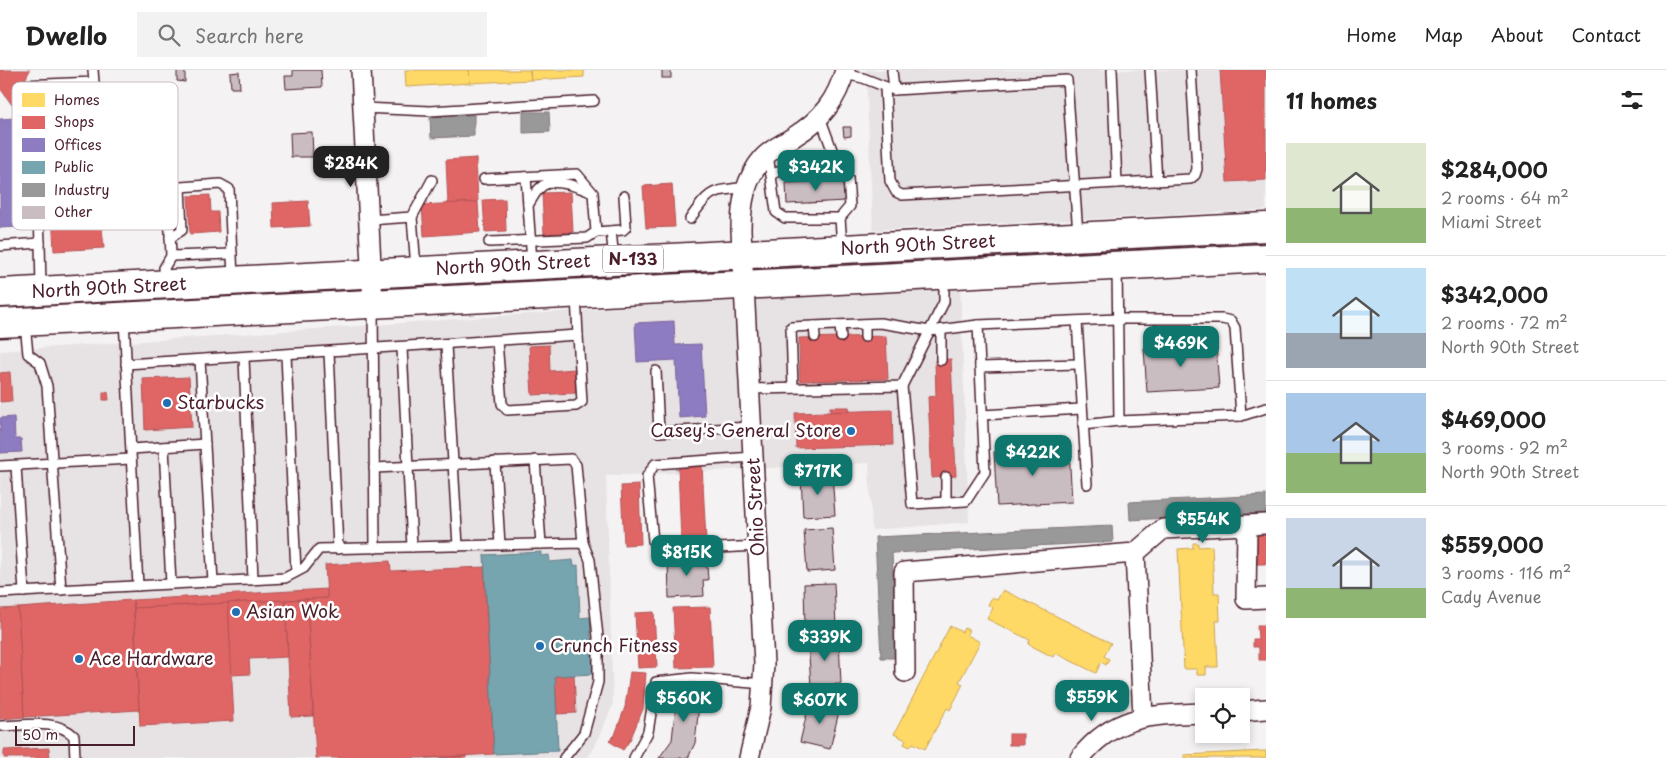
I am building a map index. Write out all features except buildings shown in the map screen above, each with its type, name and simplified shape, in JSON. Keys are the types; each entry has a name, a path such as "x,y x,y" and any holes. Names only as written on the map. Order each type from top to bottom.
{"main road":[{"name":"North 90th Street","path":"0,293 372,274 416,270 531,253 614,260 1266,227"},
{"name":"North 90th Street","path":"12,322 1266,258"}],"street":[{"path":"361,70 373,304"},
{"path":"746,187 754,171 768,153 807,129 820,117 833,101 844,72"},
{"name":"Ohio Street","path":"746,187 742,206 742,254 764,684 761,707 749,758"},
{"path":"905,672 904,572 1135,553 1163,529 1266,524"},
{"path":"1247,526 1246,599 1266,598"},
{"path":"1135,553 1137,718"},
{"path":"1250,710 1266,709"},
{"path":"1080,758 1100,736 1137,718 1195,714"}],"lane":[{"path":"892,70 889,88 890,181 896,192 902,195 1190,179 1195,175 1191,70"},
{"path":"1070,70 1067,80 1078,237"},
{"path":"1112,70 1118,182"},
{"path":"1150,70 1157,181"},
{"path":"844,72 889,88 1067,80"},
{"path":"363,108 430,111 594,101"},
{"path":"820,117 834,154 848,178 850,206 840,218 842,249"},
{"path":"768,153 776,212 785,218 840,218"},
{"path":"771,174 834,154"},
{"path":"484,179 577,174 593,193 596,232"},
{"path":"526,177 531,253"},
{"path":"416,270 412,217 432,180"},
{"path":"166,285 164,268 171,256 170,238 182,230 180,187 220,184 229,190 233,281"},
{"path":"528,205 540,187 549,184 570,184 593,193"},
{"path":"690,219 706,196 713,192 746,187"},
{"path":"489,242 531,253 587,238 596,232 623,230 626,227 624,196"},
{"path":"369,220 412,217"},
{"path":"39,230 42,291"},
{"path":"611,231 614,260"},
{"path":"0,246 40,243"},
{"path":"171,256 232,254"},
{"path":"1116,266 1119,422"},
{"path":"944,274 944,302 902,386 912,504 966,501 985,472 978,325"},
{"path":"497,341 502,404 507,410 576,406 582,402 576,294"},
{"path":"373,304 375,548"},
{"path":"124,317 138,586"},
{"path":"793,388 791,327 880,323 930,331 978,325 1117,319 1222,319 1231,321 1235,328 1240,416"},
{"path":"1077,321 1078,364 1087,484"},
{"path":"12,322 28,354 40,363 47,386 61,590"},
{"path":"865,324 865,337"},
{"path":"840,325 841,337"},
{"path":"814,326 814,337"},
{"path":"941,330 941,360"},
{"path":"126,364 373,350 578,335"},
{"path":"446,345 458,546"},
{"path":"402,348 412,547"},
{"path":"329,352 338,549"},
{"path":"286,355 296,572"},
{"path":"244,358 252,580"},
{"path":"200,360 213,582"},
{"path":"980,367 1078,364"},
{"path":"656,371 659,432 752,427"},
{"path":"750,389 793,388 816,384 843,383 902,386"},
{"path":"1082,425 1240,416 1266,408"},
{"path":"982,415 1081,409"},
{"path":"131,449 205,444"},
{"path":"164,447 171,584"},
{"path":"753,457 655,464 647,476 653,542 659,551 758,546"},
{"path":"0,466 131,459"},
{"path":"374,468 571,459 576,465 583,543 590,560 596,618 598,682 584,733 564,758"},
{"path":"535,460 541,544"},
{"path":"495,462 500,545"},
{"path":"16,466 24,592"},
{"path":"946,477 946,502"},
{"path":"0,593 285,578 304,568 319,550 583,543"},
{"path":"634,758 648,732 656,682 692,678 764,684"},
{"path":"0,726 46,725 66,728 74,736 75,758"}],"shaded area":[{"path":"866,70 1266,70 1266,210 873,230"},
{"path":"960,284 969,522 872,530 869,463 606,476 613,705 594,748 587,758 0,758 0,351"}],"place":[{"name":"Starbucks","path":"167,403"},
{"name":"Casey's General Store","path":"851,431"},
{"name":"Asian Wok","path":"236,612"},
{"name":"Crunch Fitness","path":"540,646"},
{"name":"Ace Hardware","path":"79,659"}]}
